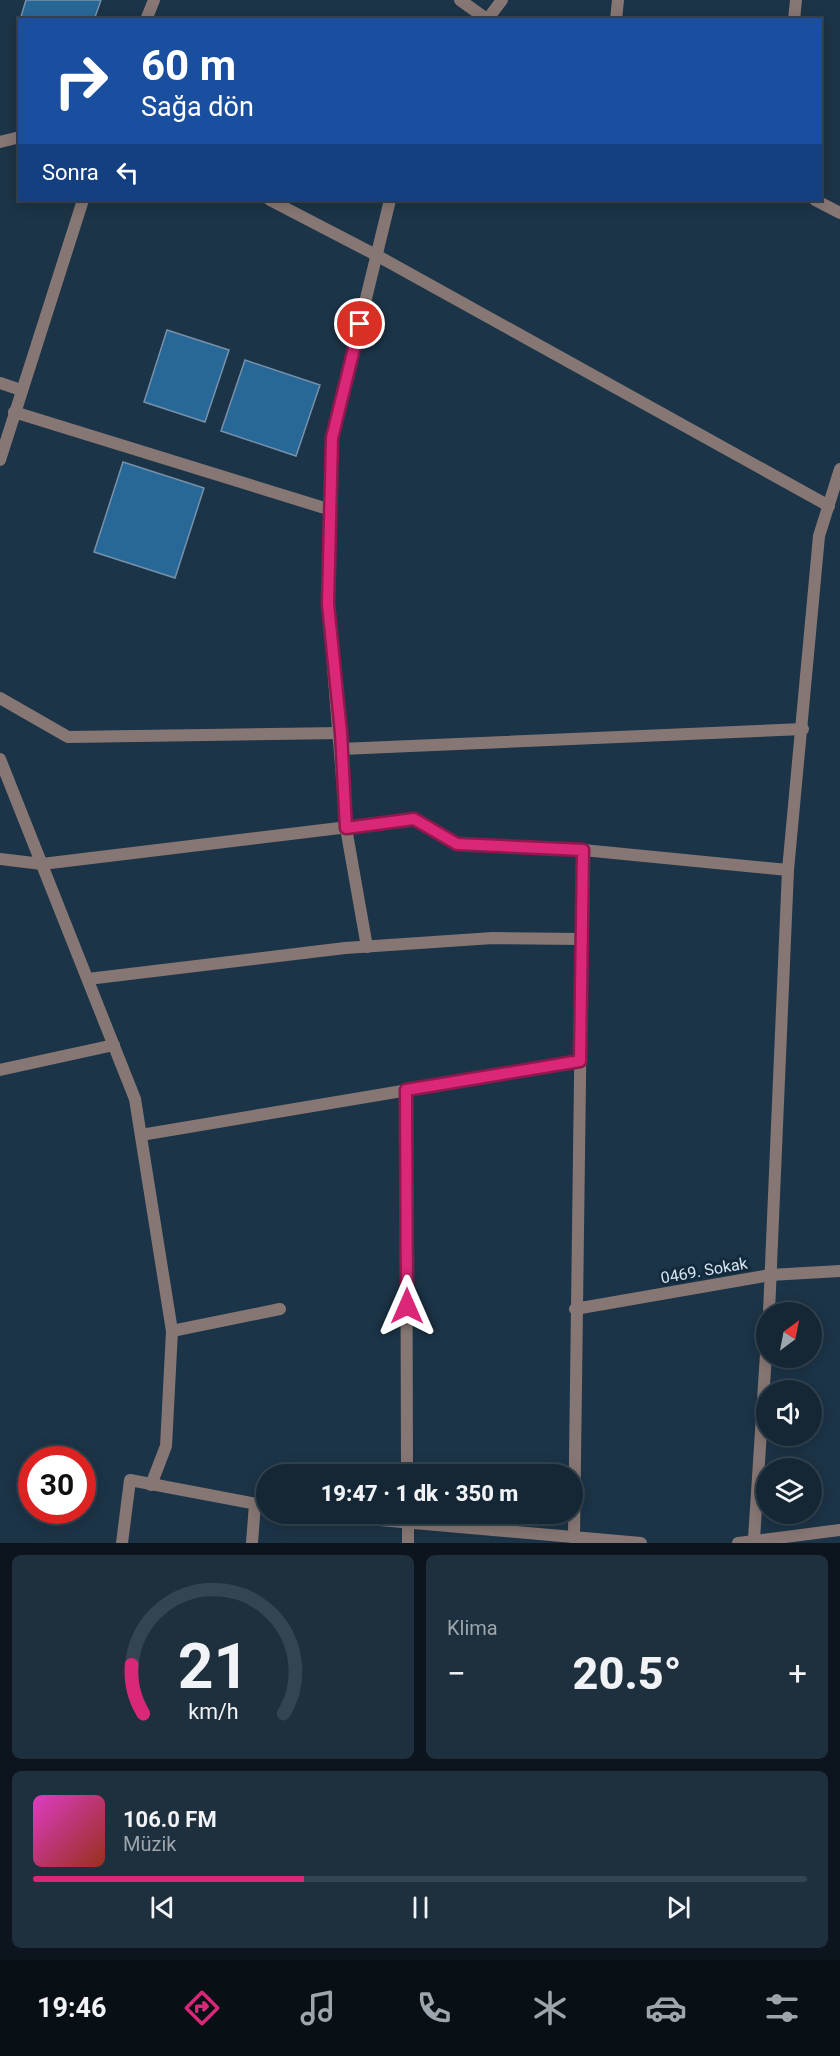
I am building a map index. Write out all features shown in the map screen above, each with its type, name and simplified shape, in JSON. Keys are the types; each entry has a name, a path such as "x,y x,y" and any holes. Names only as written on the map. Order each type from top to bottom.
{"street":[{"path":"147,18 154,0"},
{"path":"460,0 487,18"},
{"path":"489,18 502,0"},
{"path":"616,18 618,0"},
{"path":"794,18 796,0"},
{"path":"0,142 18,138"},
{"path":"0,460 83,201"},
{"path":"272,201 376,255 829,506"},
{"path":"367,947 346,828 341,733 328,604 332,438 390,201"},
{"path":"817,201 840,213"},
{"path":"0,383 21,390"},
{"path":"15,412 331,510"},
{"path":"769,1302 788,870 803,729 819,536 829,506 836,495 840,469"},
{"path":"0,698 68,737 341,733"},
{"path":"341,749 803,729"},
{"path":"0,759 135,1099 172,1331 166,1446 151,1485"},
{"path":"0,859 42,864 414,819 457,844 583,850 788,870"},
{"path":"574,1536 575,1309 583,850"},
{"path":"88,980 367,947 493,938 582,939"},
{"path":"0,1070 114,1045"},
{"path":"141,1135 580,1061"},
{"path":"406,1090 407,1464"},
{"name":"0469. Sokak","path":"575,1309 770,1275 840,1271"},
{"path":"172,1331 280,1309"},
{"path":"754,1539 765,1368"},
{"path":"122,1543 130,1480 256,1504"},
{"path":"252,1543 256,1524"},
{"path":"408,1524 408,1543"},
{"path":"469,1524 640,1543"},
{"path":"738,1543 754,1539 840,1530"}],"building":[{"path":"26,0 101,0 95,18 21,18"},
{"path":"167,330 229,350 205,422 144,402"},
{"path":"245,360 320,385 296,456 221,431"},
{"path":"123,462 204,488 175,578 94,552"}],"route":[{"path":"360,324 332,438 328,604 341,733 346,828 414,819 457,844 583,850 580,1061 406,1090 407,1306"}]}
